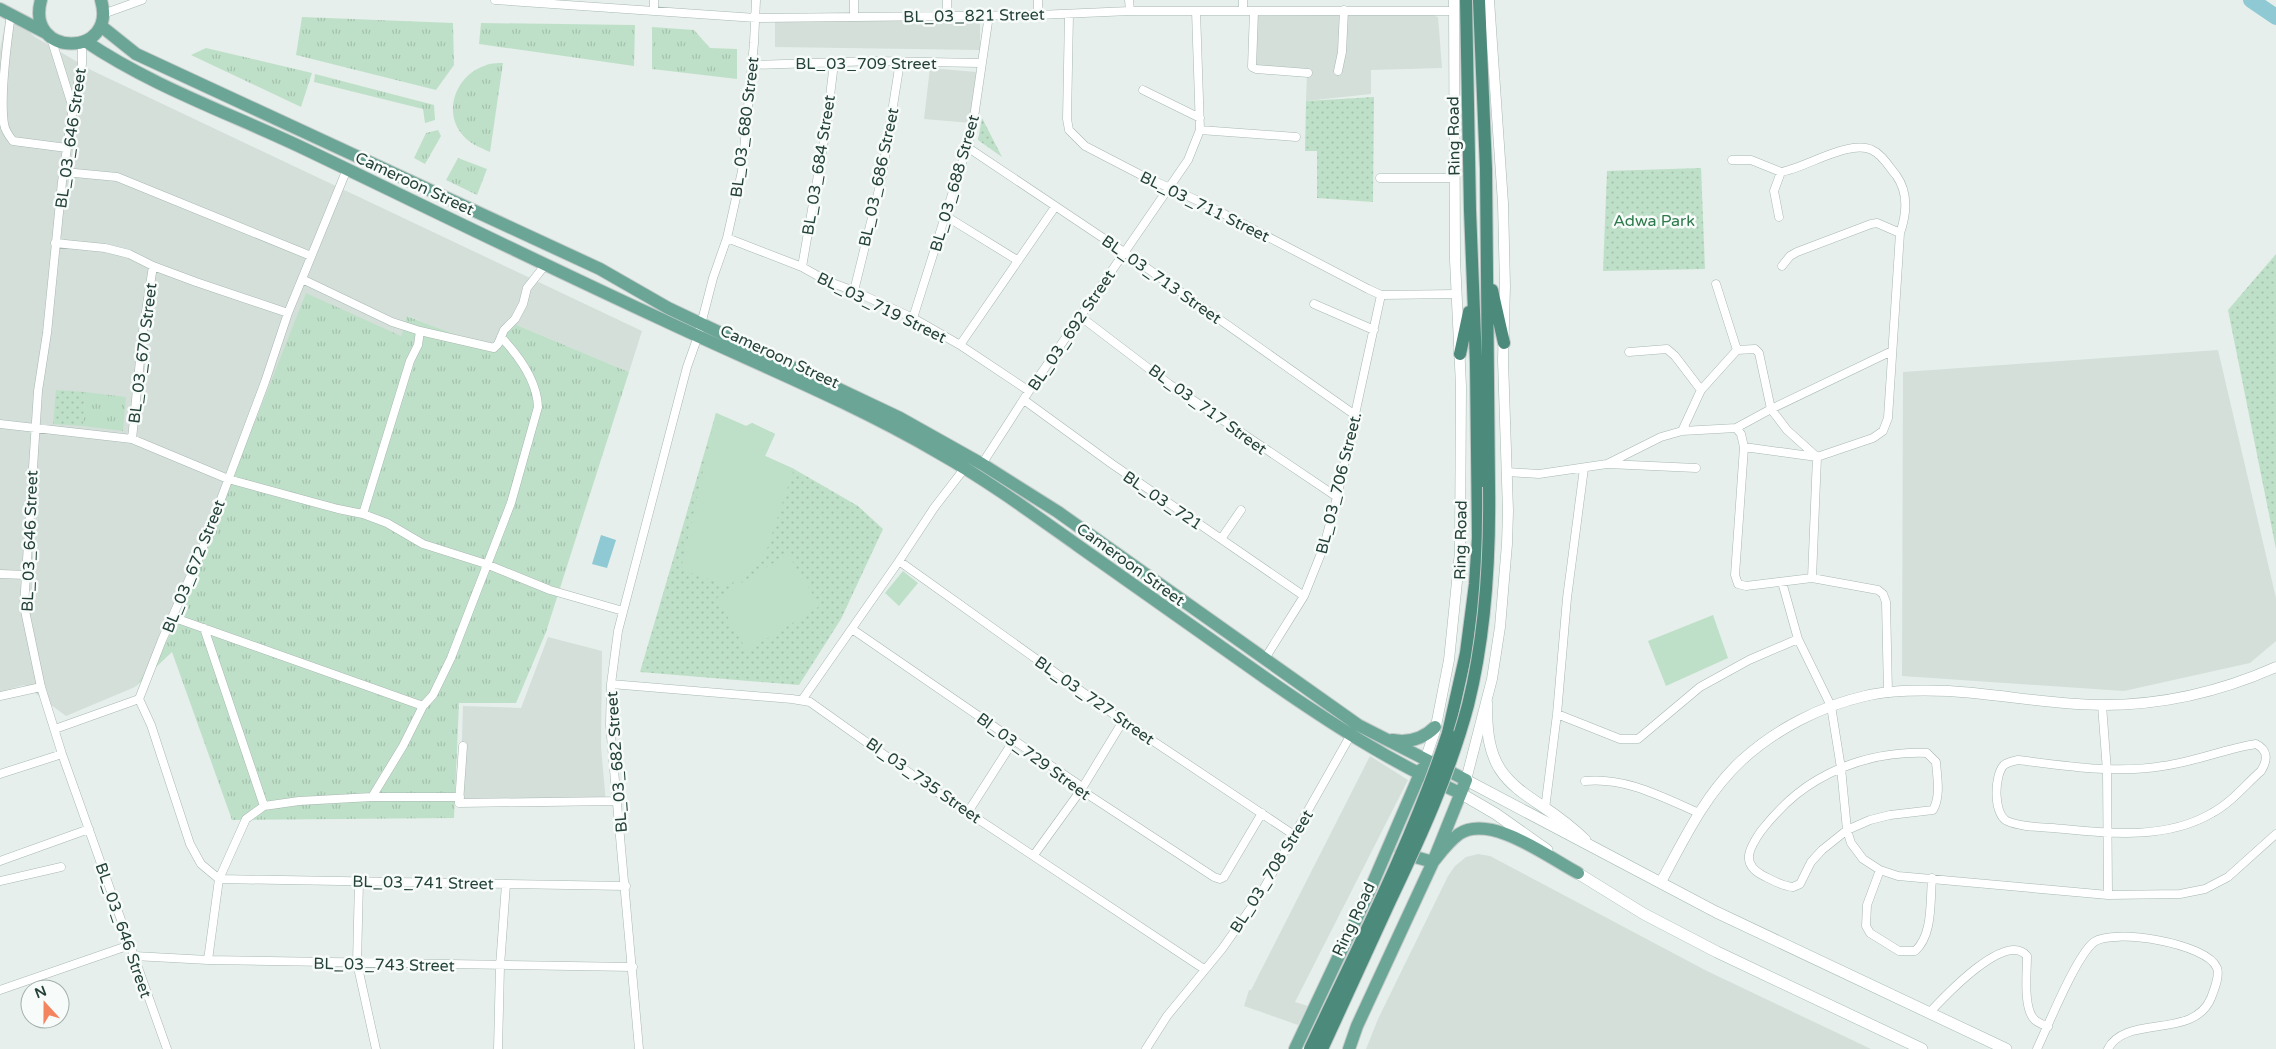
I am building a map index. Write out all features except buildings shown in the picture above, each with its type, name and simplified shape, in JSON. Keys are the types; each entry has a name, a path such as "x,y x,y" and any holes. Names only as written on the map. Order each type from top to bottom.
{"highway":[{"name":"Ring Road","path":"1322,1049 1426,826 1459,735 1468,704 1481,634 1490,553 1482,362 1474,282 1470,210 1466,0"},
{"name":"Ring Road","path":"1300,1048 1378,907 1418,817 1439,759 1454,709 1466,653 1476,577 1482,362 1487,266 1479,0"},
{"path":"1487,266 1504,342"},
{"path":"1460,354 1474,282"}],"main road":[{"path":"41,0 39,19 49,35"},
{"path":"5,12 68,44 84,42 94,35 102,20 101,0"},
{"name":"Cameroon Street","path":"102,20 136,54 600,269 668,308 900,418 982,464 1058,512 1264,660 1323,700 1354,730 1420,775 1460,793"},
{"name":"Cameroon Street","path":"84,42 196,101 403,194 546,264 856,409 940,453 1048,524 1137,586 1184,622 1314,712 1354,730 1376,735 1466,780"},
{"path":"403,194 410,182"},
{"path":"1048,524 1058,512"},
{"path":"1314,712 1323,700"},
{"path":"1487,704 1486,726 1488,744 1496,764 1507,780 1574,829 1593,848"},
{"path":"1376,735 1399,741 1409,741 1423,736 1435,726"},
{"name":"Ring Road","path":"1300,1048 1425,760"},
{"path":"1349,1049 1357,1026 1433,862 1466,780 1716,912 2006,1049"},
{"path":"1460,793 1503,818 1578,873"},
{"path":"1433,862 1447,844 1460,833 1478,828 1493,829 1511,836 1578,873 1644,914 1717,952 1922,1049"},
{"path":"1388,849 1433,862"}],"street":[{"path":"102,20 142,0"},
{"name":"BL_03_821 Street","path":"495,0 756,18 1038,15 1243,10 1455,11"},
{"path":"654,0 654,10"},
{"name":"BL_03_680 Street","path":"698,336 713,278 727,238 742,171 756,0"},
{"path":"854,0 854,16"},
{"path":"947,0 947,16"},
{"path":"1038,0 1038,15"},
{"path":"1129,0 1130,12"},
{"path":"1243,0 1243,10"},
{"name":"Ring Road","path":"1425,760 1435,726 1449,660 1460,552 1460,354 1454,178 1454,0"},
{"path":"1466,780 1487,704 1496,655 1507,544 1503,203 1489,0"},
{"path":"1254,10 1252,67 1256,69 1308,73"},
{"path":"1338,71 1342,52 1344,10"},
{"name":"BL_03_692 Street","path":"982,464 1029,391 1147,218 1172,187 1188,160 1200,130 1196,11"},
{"path":"5,12 2,105 4,125 8,135 13,141 67,148"},
{"name":"BL_03_711 Street","path":"1070,14 1066,109 1069,130 1085,146 1141,175 1172,187 1381,295 1457,294"},
{"name":"BL_03_688 Street","path":"913,318 973,124 980,62 989,15"},
{"path":"49,35 73,107"},
{"name":"BL_03_646 Street","path":"84,42 82,64 67,148 55,243 47,333 38,391 24,606 41,687 62,754 167,1049"},
{"name":"BL_03_709 Street","path":"752,65 873,61 980,62"},
{"name":"BL_03_686 Street","path":"854,291 881,181 900,62"},
{"name":"BL_03_684 Street","path":"802,267 826,129 834,63"},
{"path":"1143,90 1200,118"},
{"path":"1200,130 1296,137"},
{"name":"BL_03_713 Street","path":"967,147 1124,252 1355,415"},
{"path":"1732,160 1751,160 1781,172 1849,149 1863,147 1874,150 1887,164 1904,190 1905,217 1900,233 1888,418 1883,431 1873,438 1817,457 1744,447"},
{"name":"BL_03_672 Street","path":"139,699 172,617 200,555 262,391 288,314 347,169"},
{"path":"64,172 117,177 311,256"},
{"path":"1779,216 1774,191 1781,172"},
{"path":"1380,178 1454,178"},
{"path":"960,345 1055,207"},
{"path":"944,215 1017,260"},
{"path":"1782,266 1790,256 1797,252 1871,224 1877,223 1900,233"},
{"name":"BL_03_719 Street","path":"727,238 802,267 827,281 913,318 960,345 1029,391"},
{"name":"BL_03_670 Street","path":"55,243 105,248 129,254 153,266 288,314"},
{"path":"302,280 392,322 420,331 494,348 504,330 515,319 523,304 527,288 546,264"},
{"name":"BL_03_670 Street","path":"132,439 143,331 153,266"},
{"path":"1716,284 1737,350"},
{"name":"BL_03_706 Street.","path":"1264,660 1304,596 1324,546 1337,497 1381,295"},
{"path":"1314,304 1374,330"},
{"name":"BL_03_717 Street","path":"1081,317 1170,384 1337,497"},
{"path":"363,514 410,361 420,337 420,331"},
{"name":"BL_03_682 Street","path":"639,1049 626,886 610,725 611,684 618,631 623,611 687,367 698,336"},
{"path":"372,797 403,746 423,706 433,695 451,658 511,503 538,407 536,391 524,364 501,337"},
{"path":"1629,352 1667,349 1675,356 1701,390"},
{"path":"1682,431 1701,390 1737,350 1754,349 1759,353 1771,409 1787,430 1817,457"},
{"path":"1607,464 1661,437 1682,431 1736,428 1771,409 1892,351"},
{"name":"BL_03_721","path":"1024,400 1112,464 1304,596"},
{"path":"0,424 132,439 228,479 338,510 363,514 387,523 424,544 486,564 550,590 623,611"},
{"path":"1736,428 1741,434 1744,447 1735,575 1738,584 1746,586 1812,578 1857,584 1878,590 1883,594 1886,602 1888,693"},
{"path":"1812,578 1817,457"},
{"path":"1507,472 1539,474 1607,464 1696,468"},
{"path":"1545,809 1557,714 1567,598 1584,468"},
{"path":"802,700 900,561 934,508 964,469"},
{"path":"1221,539 1241,510"},
{"name":"BL_03_727 Street","path":"900,561 1123,721 1294,835"},
{"path":"0,574 26,575"},
{"path":"1782,582 1798,639 1831,706 1841,768 1847,830 1851,843 1863,859 1880,870 1898,876 2108,895 2180,894 2205,889 2228,876 2276,834"},
{"path":"172,617 423,706"},
{"path":"204,628 264,806"},
{"name":"Bl_03_729 Street","path":"852,629 1071,779 1081,790 1220,879 1224,877 1262,813"},
{"path":"1557,714 1620,739 1638,740 1700,688 1749,660 1798,639"},
{"path":"1660,882 1699,813 1742,760 1763,743 1792,725 1831,706 1867,695 1949,692 2102,705 2141,703 2191,694 2239,682 2274,670"},
{"name":"Bl_03_735 Street","path":"611,684 810,702 968,812 1034,854 1204,969"},
{"path":"0,696 41,687"},
{"path":"55,729 139,699 151,725 193,850 201,864 219,879"},
{"path":"2102,705 2107,771 2108,895"},
{"path":"1034,854 1081,790 1123,721"},
{"name":"BL_03_708 Street","path":"1146,1049 1167,1016 1222,949 1260,895 1354,730"},
{"path":"968,812 1014,740"},
{"path":"2256,744 2262,747 2267,758 2261,771 2212,813 2196,821 2172,828 2135,833 2108,834 2008,821 2000,815 1997,802 2000,772 2003,766 2009,762 2018,760 2107,771 2163,766 2256,744"},
{"path":"464,746 460,803 617,801"},
{"path":"1927,753 1936,762 1938,788 1936,804 1932,810 1890,815 1870,820 1847,830 1822,850 1811,862 1800,884 1793,887 1776,882 1758,873 1747,860 1753,843 1779,808 1807,786 1841,768 1896,754 1927,753"},
{"path":"0,774 62,754"},
{"path":"1585,780 1604,779 1621,782 1699,813"},
{"path":"208,960 219,879 246,820 264,806 299,801 372,797 460,797"},
{"path":"0,861 89,829"},
{"path":"0,881 61,867"},
{"path":"1880,870 1867,906 1866,926 1870,932 1899,951 1915,951 1927,934 1932,878"},
{"name":"BL_03_741 Street","path":"219,879 626,886"},
{"path":"360,882 357,963 376,1049"},
{"path":"498,1049 500,966 506,884"},
{"path":"2037,1049 2083,956 2094,942 2102,938 2160,940 2173,943 2198,952 2210,959 2217,967 2218,973 2212,995 2203,1011 2183,1021 2122,1034 2112,1041 2108,1049"},
{"path":"0,990 130,945"},
{"path":"1930,1012 1966,977 1996,954 2006,951 2023,952 2026,956 2027,1003 2030,1014 2036,1021 2048,1027"},
{"name":"BL_03_743 Street","path":"134,956 208,960 633,967"}],"shaded area":[{"path":"7,13 35,37 91,70 642,331 629,372 512,323 498,352 408,316 401,336 170,637 135,687 66,716 24,685 0,692 0,50"},
{"path":"1430,14 1438,17 1442,68 1371,70 1371,94 1306,101 1307,73 1252,67 1257,16"},
{"path":"775,18 980,20 980,50 775,47"},
{"path":"930,68 976,72 971,123 924,119"},
{"path":"2218,350 2276,598 2276,641 2250,663 2124,691 1902,676 1903,372"},
{"path":"548,637 602,651 601,747 606,803 460,800 463,706 521,708"},
{"path":"1370,756 1408,780 1295,1002 1308,1006 1298,1025 1244,1006 1249,990 1251,990"},
{"path":"1478,854 1490,856 1707,971 1871,1049 1366,1049 1378,1019 1448,876 1455,866 1466,857"}],"green space":[{"path":"302,17 453,23 454,65 436,90 296,55"},
{"path":"481,23 635,25 634,66 479,44"},
{"path":"652,27 694,30 710,48 737,49 737,79 652,69"},
{"path":"206,48 312,73 301,107 191,55"},
{"path":"503,63 490,152 470,142 461,133 453,114 453,104 460,85 466,77 486,65"},
{"path":"315,74 434,105 435,120 425,123 423,109 314,82"},
{"path":"1374,97 1373,202 1317,198 1317,151 1305,151 1306,101"},
{"path":"982,118 1002,157 978,140"},
{"path":"438,130 441,136 425,164 414,158 426,133"},
{"path":"458,158 487,169 477,195 446,180"},
{"name":"Adwa Park","path":"1701,168 1705,269 1603,271 1607,171"},
{"path":"2276,254 2276,549 2228,310"},
{"path":"306,293 401,336 407,316 498,351 512,323 629,372 546,632 516,703 459,703 454,818 232,820 172,652 135,687 170,636"},
{"path":"56,390 85,392 83,426 53,424"},
{"path":"85,392 126,397 123,431 83,426"},
{"path":"716,413 746,426 752,423 775,434 765,456 794,469 858,506 883,529 841,619 799,685 640,672"},
{"path":"716,413 746,426 752,423 775,434 765,456 794,469 763,561 728,586 681,569"},
{"path":"788,554 820,606 747,651 717,598"},
{"path":"903,571 918,583 899,606 885,593"},
{"path":"1713,615 1728,658 1666,686 1648,641"}],"water":[{"path":"601,535 616,540 607,568 592,564"}],"waterway":[{"path":"2251,0 2276,17"}]}
